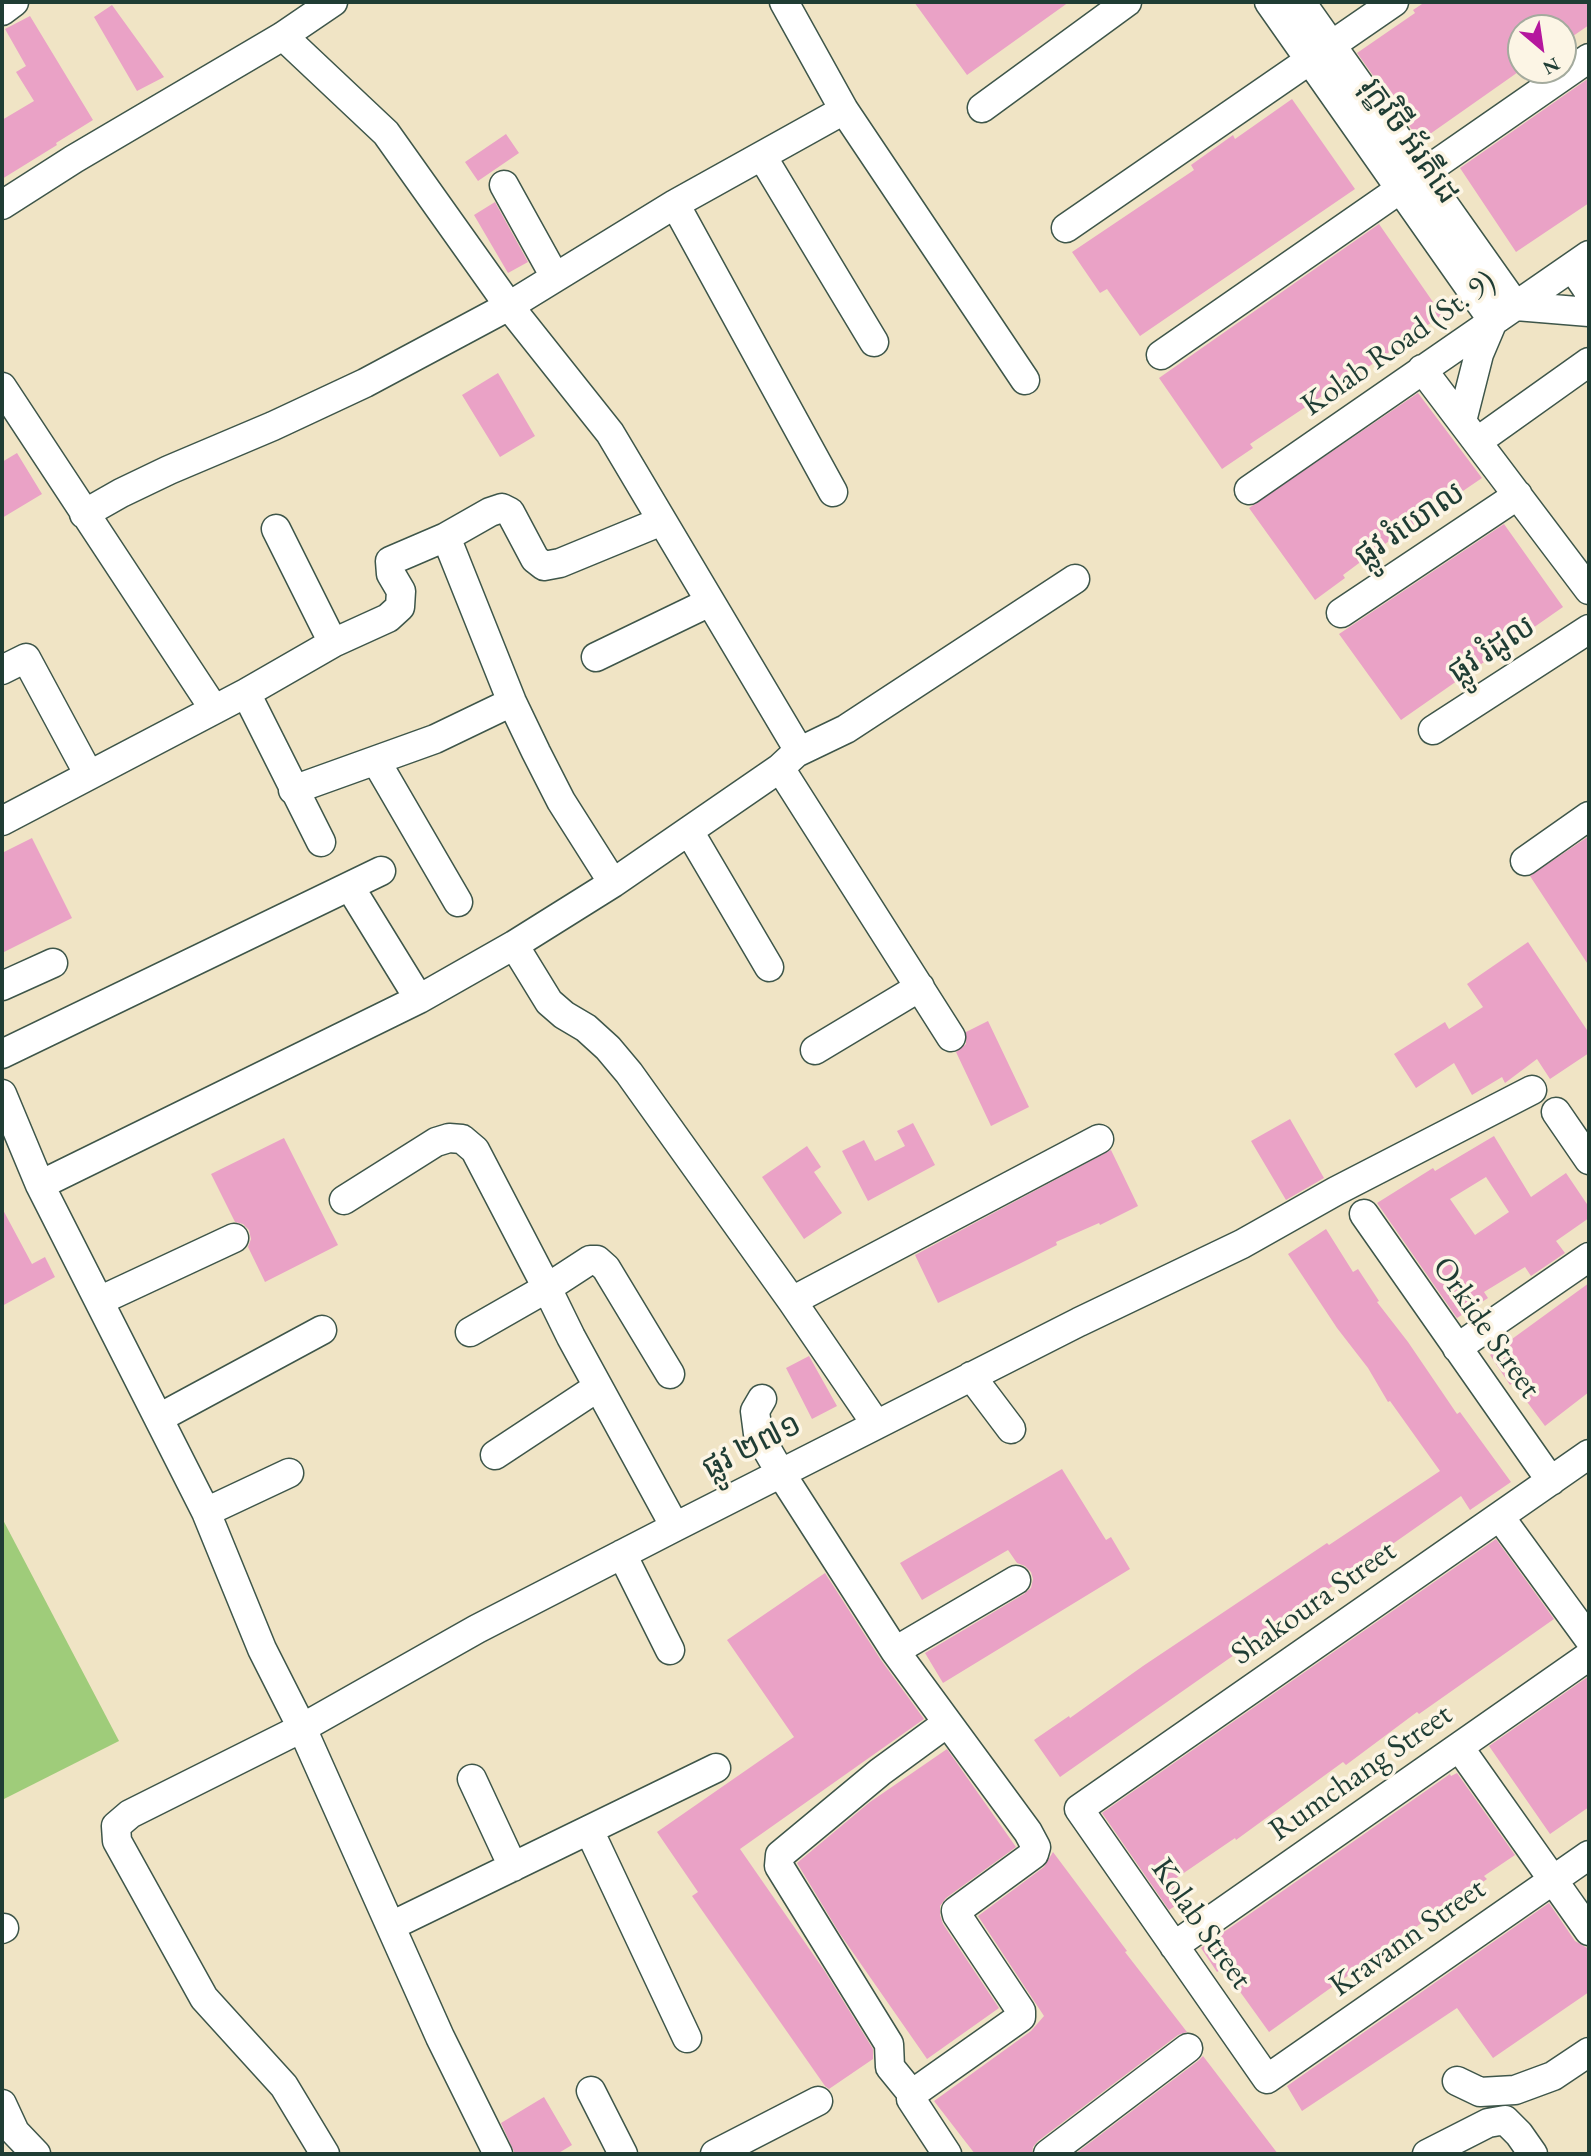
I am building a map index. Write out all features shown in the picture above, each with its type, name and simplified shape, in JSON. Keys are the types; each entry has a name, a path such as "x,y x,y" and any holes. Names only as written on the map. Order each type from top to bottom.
{"street":[{"path":"2,11 14,2"},
{"path":"2,205 74,159 283,36 333,2"},
{"path":"784,2 844,110 1025,380"},
{"path":"982,108 1127,2"},
{"name":"រុក្ខវិថី អ័រគីដេ","path":"1269,2 1320,53 1504,313"},
{"name":"រុក្ខវិថី អ័រគីដេ","path":"1301,2 1320,53"},
{"path":"1066,228 1394,2"},
{"path":"283,36 386,133 509,306 610,433 794,744 788,760"},
{"path":"1161,355 1589,58"},
{"path":"84,514 169,470 365,383 509,306 675,204 844,110"},
{"path":"762,156 874,342"},
{"path":"504,186 555,278"},
{"path":"675,204 833,492"},
{"path":"1580,261 1589,292"},
{"name":"Kolab Road (St. 9)","path":"1249,490 1580,261"},
{"path":"1470,431 1479,354 1504,313 1589,312"},
{"path":"1470,431 1589,362"},
{"path":"1422,369 1589,590"},
{"path":"2,387 214,709"},
{"name":"ផ្លូវ រំយោល","path":"1341,613 1518,495"},
{"path":"2,821 246,693 333,643 388,618 400,607 401,591 391,574 390,561 446,537 490,512 502,508 510,512 535,559 544,566 560,563 662,521"},
{"path":"276,529 333,643"},
{"path":"446,537 512,702 561,802 613,884"},
{"path":"40,1185 419,999 514,945 613,884 788,760 846,729 1075,579"},
{"path":"596,657 710,602"},
{"name":"ផ្លូវ រំដូល","path":"1433,730 1589,629"},
{"path":"2,670 26,658 89,775"},
{"path":"246,693 321,842"},
{"path":"293,790 435,739 512,702"},
{"path":"788,760 951,1037"},
{"path":"376,761 458,902"},
{"path":"1525,861 1589,816"},
{"path":"689,831 769,967"},
{"path":"2,1054 381,871"},
{"path":"350,887 419,999"},
{"path":"514,945 549,1002 586,1028 629,1073 876,1424"},
{"path":"2,986 53,963"},
{"path":"815,1050 920,987"},
{"name":"ផ្លូវ ២៧១","path":"326,2154 284,2086 204,1998 117,1841 116,1826 130,1814 302,1728 477,1629 780,1472 1242,1244 1336,1191 1532,1090"},
{"path":"2,1094 8,1129 40,1185 206,1512 262,1649 302,1728 440,2038 498,2154"},
{"path":"1556,1112 1589,1160"},
{"path":"344,1199 436,1142 449,1138 462,1139 475,1150 598,1387 675,1527"},
{"path":"792,1301 1099,1139"},
{"name":"Orkide Street","path":"1364,1214 1551,1481"},
{"path":"99,1301 234,1238"},
{"path":"1457,1348 1589,1257"},
{"path":"470,1332 590,1260 597,1260 606,1268 670,1374"},
{"path":"159,1418 322,1330"},
{"path":"971,1376 1012,1429"},
{"path":"495,1455 598,1387"},
{"path":"762,1399 755,1411 758,1433 780,1472 891,1643 1028,1832 1036,1847 1034,1854 956,1911 1020,2006 1021,2017 912,2094"},
{"name":"Shakoura Street","path":"1079,1809 1589,1454"},
{"path":"206,1512 289,1473"},
{"path":"1500,1517 1589,1639"},
{"path":"622,1554 670,1650"},
{"path":"891,1643 1016,1580"},
{"name":"Rumchang Street","path":"1174,1947 1589,1656"},
{"path":"947,1723 880,1772 780,1855 779,1866 889,2044 890,2067 912,2094 911,2099 947,2154"},
{"path":"1459,1747 1589,1931"},
{"path":"391,1926 716,1768"},
{"path":"472,1779 513,1867"},
{"name":"Kolab Street","path":"1079,1809 1267,2079"},
{"path":"590,1830 687,2038"},
{"name":"Kravann Street","path":"1267,2079 1589,1855"},
{"path":"1048,2154 1188,2048"},
{"path":"1457,2081 1480,2092 1515,2090 1553,2076 1589,2052"},
{"path":"591,2091 623,2154"},
{"path":"715,2154 818,2101"},
{"path":"2,2108 15,2132 36,2154"},
{"path":"1427,2154 1488,2123 1505,2120 1533,2154"}],"green space":[{"path":"2,1518 119,1741 2,1800"}],"building":[{"path":"914,2 1069,2 967,75"},
{"path":"1425,2 1589,2 1589,25 1577,33 1577,14 1507,14 1507,80 1420,141 1357,53 1415,13 1413,10"},
{"path":"112,5 164,77 137,91 94,17"},
{"path":"30,16 93,120 2,179 2,120 34,101 16,72 26,66 5,29"},
{"path":"1589,78 1589,203 1516,252 1460,168"},
{"path":"1292,99 1355,189 1140,336 1107,289 1100,293 1072,252 1194,170 1191,165 1233,135 1235,139"},
{"path":"506,134 519,153 478,181 465,162"},
{"path":"495,202 528,262 508,273 474,215"},
{"path":"1379,224 1442,315 1344,384 1343,382 1250,444 1253,448 1222,469 1159,378"},
{"path":"498,373 535,436 500,457 462,395"},
{"path":"1418,393 1482,478 1382,546 1315,600 1249,508"},
{"path":"17,453 42,494 2,518 2,462"},
{"path":"1504,524 1563,607 1401,720 1339,634"},
{"path":"1589,836 1589,966 1530,876"},
{"path":"32,838 72,918 2,953 2,853"},
{"path":"1528,942 1589,1033 1589,1053 1550,1079 1537,1059 1505,1083 1502,1077 1472,1095 1454,1063 1416,1088 1394,1054 1445,1022 1449,1029 1483,1007 1467,984"},
{"path":"988,1021 1029,1107 991,1126 956,1052 966,1044 966,1032"},
{"path":"1290,1119 1324,1178 1286,1200 1251,1141"},
{"path":"913,1123 935,1165 868,1201 842,1151 864,1140 875,1161 905,1146 897,1131"},
{"path":"1494,1136 1531,1197 1566,1173 1589,1207 1589,1218 1556,1241 1565,1253 1531,1276 1525,1267 1484,1292 1488,1298 1457,1318 1377,1203 1433,1168 1435,1171","holes":["1486,1177 1509,1212 1475,1235 1450,1199"]},
{"path":"284,1138 338,1245 265,1282 248,1247 251,1239 249,1230 243,1224 235,1222 211,1174"},
{"path":"807,1146 821,1167 814,1172 842,1213 804,1239 762,1177"},
{"path":"1111,1150 1138,1206 1100,1225 1099,1223 1056,1242 1057,1245 938,1303 915,1255"},
{"path":"2,1208 32,1264 45,1257 55,1277 2,1306"},
{"path":"1326,1229 1353,1272 1358,1269 1379,1301 1377,1302 1457,1414 1460,1412 1511,1482 1470,1510 1461,1496 1060,1777 1034,1740 1327,1543 1329,1545 1440,1471 1390,1401 1388,1402 1368,1368 1337,1328 1288,1254"},
{"path":"1589,1283 1589,1392 1545,1426 1513,1383 1510,1385 1490,1355"},
{"path":"809,1356 837,1406 812,1419 786,1368"},
{"path":"1062,1469 1106,1540 1111,1537 1130,1569 943,1683 925,1653 1024,1594 1031,1588 1031,1572 1017,1563 1008,1550 922,1600 900,1563"},
{"path":"1496,1539 1554,1619 1419,1714 1417,1712 1346,1765 1343,1762 1236,1840 1235,1838 1172,1881 1184,1900 1169,1910 1102,1813"},
{"path":"825,1573 881,1660 924,1719 740,1849 824,1970 873,2049 873,2059 829,2089 692,1896 698,1892 657,1832 794,1737 727,1640"},
{"path":"1589,1676 1589,1807 1550,1834 1489,1746"},
{"path":"947,1749 1016,1847 946,1898 940,1906 943,1924 999,2008 927,2059 840,1934 797,1863 870,1802"},
{"path":"1457,1773 1515,1855 1484,1876 1487,1879 1269,2032 1223,1968 1217,1972 1201,1948 1450,1774 1451,1776"},
{"path":"1053,1852 1187,2032 1178,2035 1038,2141 1032,2154 975,2154 934,2101 1031,2031 1044,2016 978,1916 1044,1867"},
{"path":"1549,1903 1575,1941 1589,1949 1589,1992 1493,2058 1457,2008 1302,2111 1287,2086"},
{"path":"1203,2056 1278,2154 1075,2154 1198,2061"},
{"path":"544,2097 572,2145 557,2154 515,2154 501,2123"}]}
